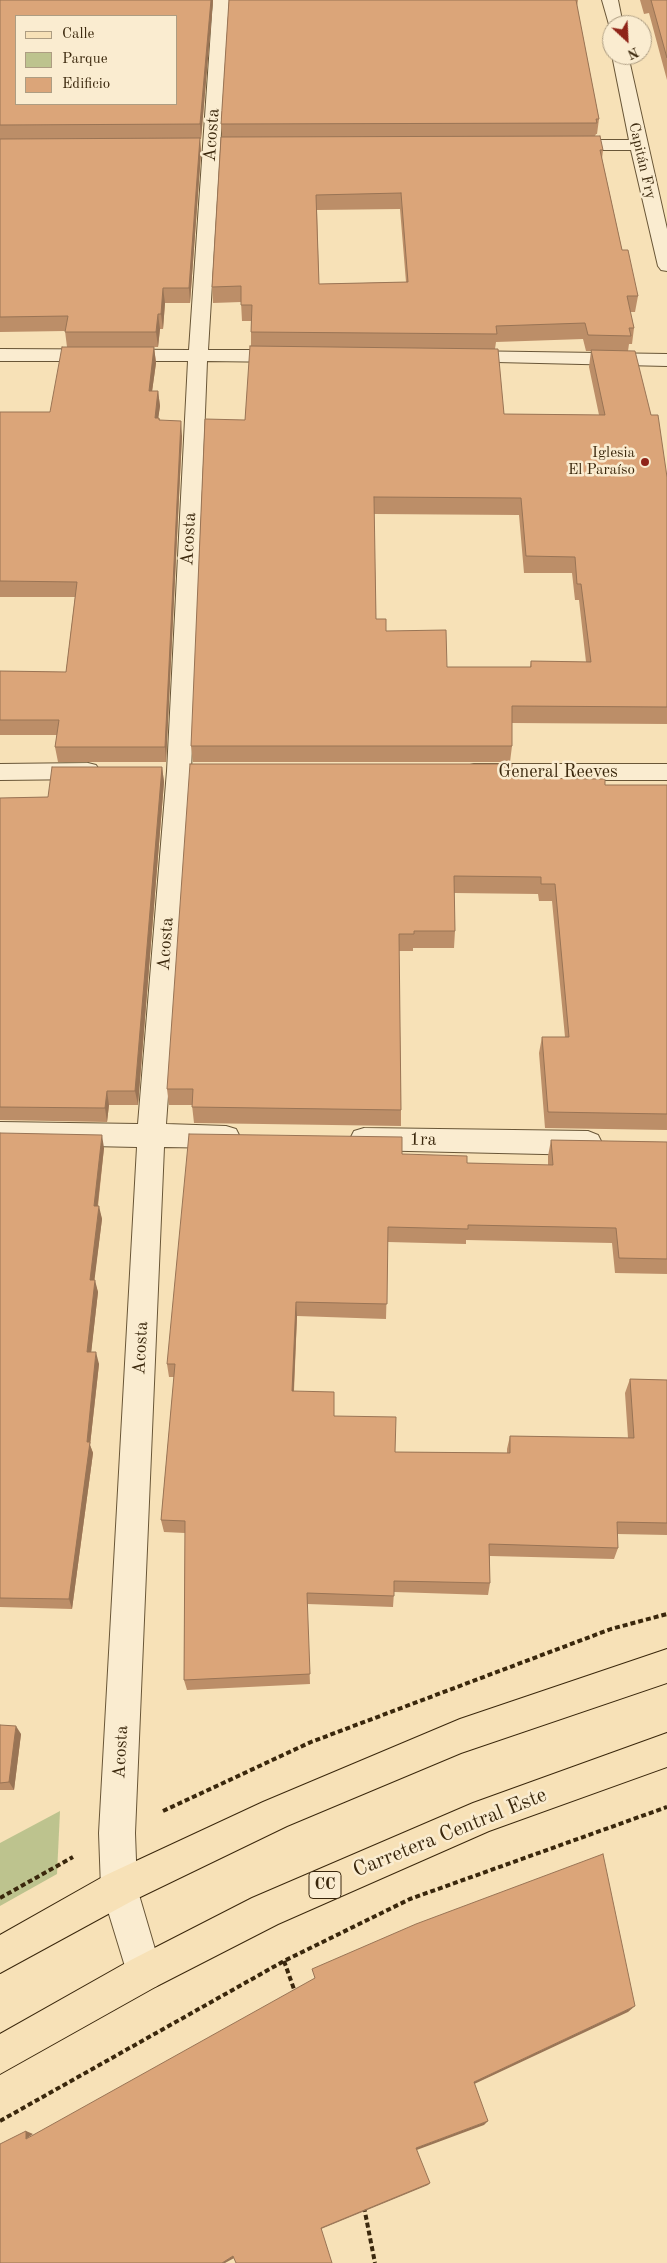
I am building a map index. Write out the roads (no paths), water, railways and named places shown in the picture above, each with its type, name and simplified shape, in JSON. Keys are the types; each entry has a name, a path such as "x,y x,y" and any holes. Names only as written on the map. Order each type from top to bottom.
{"main road":[{"path":"0,1955 119,1888 275,1814 460,1736 667,1666"},
{"name":"Carretera Central Este","path":"0,2055 144,1973 265,1911 485,1815 667,1750"}],"street":[{"name":"Acosta","path":"144,1973 119,1888 117,1833 151,1136 179,771 198,354 221,0"},
{"path":"610,0 613,15"},
{"name":"Capitán Fry","path":"622,65 638,145 667,266"},
{"path":"549,145 638,145"},
{"path":"0,355 198,354 308,356"},
{"path":"447,357 667,360"},
{"path":"0,772 109,771"},
{"name":"General Reeves","path":"448,772 667,772"},
{"path":"0,1133 250,1137"},
{"name":"1ra","path":"340,1138 617,1143"}],"place":[{"name":"Iglesia El Paraíso","path":"645,462"}]}
